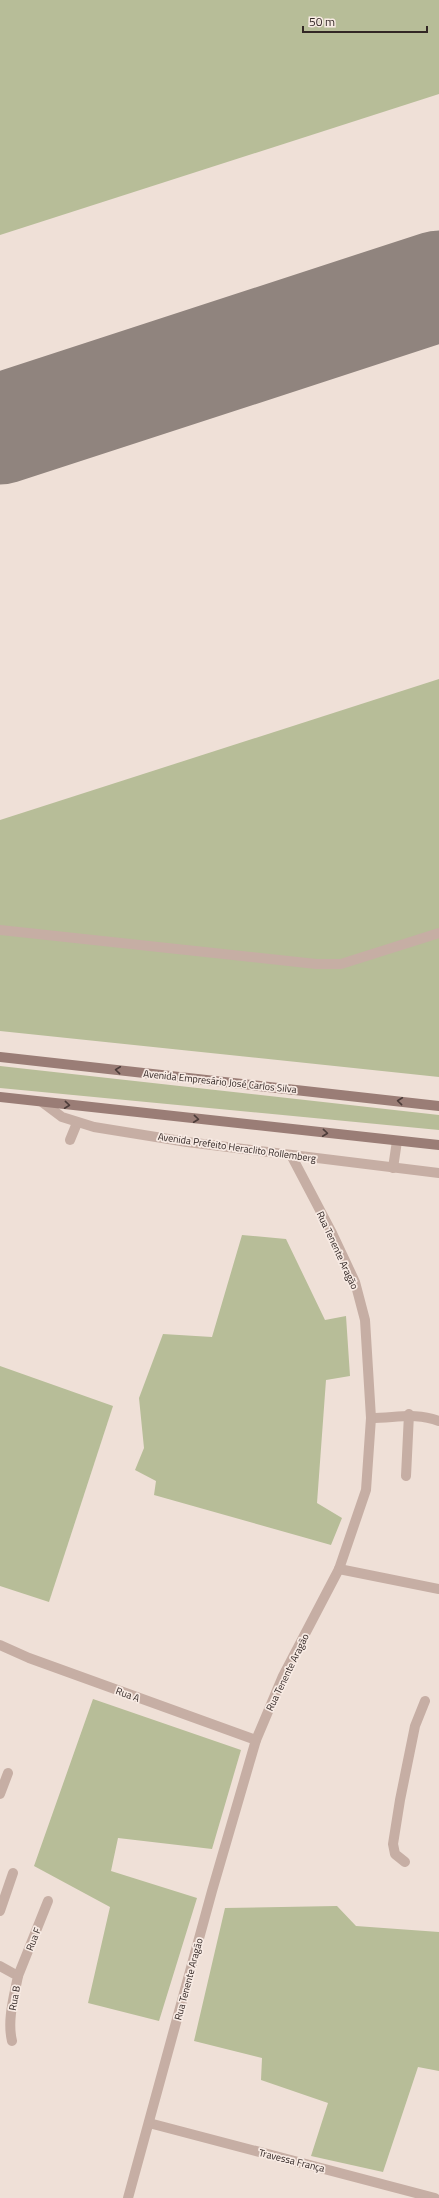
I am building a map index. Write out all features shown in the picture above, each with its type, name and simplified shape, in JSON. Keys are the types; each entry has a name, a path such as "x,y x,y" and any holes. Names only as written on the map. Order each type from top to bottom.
{"main road":[{"name":"Avenida Empresário José Carlos Silva","path":"0,1057 439,1106"},
{"path":"0,1097 439,1145"}],"street":[{"path":"0,930 316,964 341,964 439,933"},
{"name":"Avenida Prefeito Heraclito Rollemberg","path":"42,1102 62,1117 78,1123 187,1142 439,1173"},
{"path":"70,1140 78,1123"},
{"path":"393,1168 397,1141"},
{"name":"Rua Tenente Aragão","path":"128,2198 256,1740 283,1676 340,1569 366,1490 371,1418 365,1320 355,1282 291,1155"},
{"path":"371,1418 409,1414 427,1416 439,1421"},
{"path":"406,1476 409,1414"},
{"path":"340,1569 439,1589"},
{"name":"Rua A","path":"0,1645 29,1658 256,1740"},
{"path":"405,1862 395,1854 393,1844 415,1726 424,1701"},
{"path":"0,1794 8,1773"},
{"path":"0,1911 13,1873"},
{"name":"Rua F","path":"18,1976 48,1902"},
{"name":"Rua B","path":"0,1966 18,1976 10,2019 12,2041"},
{"name":"Travessa França","path":"149,2123 435,2198"}],"green space":[{"path":"0,0 439,0 439,94 0,235"},
{"path":"439,679 439,1077 0,1031 0,820"},
{"path":"0,1066 439,1115 439,1130 0,1088"},
{"path":"242,1235 286,1239 325,1320 346,1316 350,1376 326,1380 317,1503 342,1518 331,1545 154,1495 156,1481 135,1470 144,1448 139,1398 163,1334 212,1337"},
{"path":"0,1366 113,1406 49,1602 0,1586"},
{"path":"93,1699 241,1750 212,1849 118,1838 111,1871 197,1898 159,2021 88,2003 110,1907 34,1866"},
{"path":"337,1906 356,1926 439,1932 439,2071 418,2067 383,2172 311,2156 328,2103 261,2080 262,2058 194,2041 225,1908"}],"runway":[{"path":"0,429 439,286"}]}
